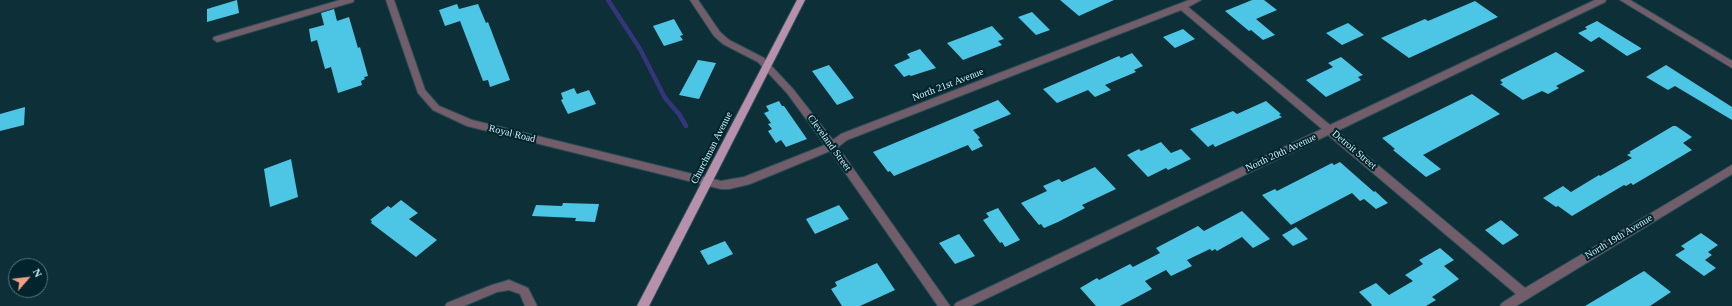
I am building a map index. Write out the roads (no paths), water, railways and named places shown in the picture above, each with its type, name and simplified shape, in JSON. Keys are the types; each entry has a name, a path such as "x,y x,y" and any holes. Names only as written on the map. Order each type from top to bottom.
{"main road":[{"name":"Churchman Avenue","path":"643,306 801,0"}],"street":[{"path":"217,39 350,0"},
{"name":"Royal Road","path":"390,0 421,91 436,108 450,116 470,123 706,183"},
{"name":"Cleveland Street","path":"694,0 717,34 726,42 753,56 767,66 790,91 832,146 944,306"},
{"name":"North 21st Avenue","path":"706,183 729,185 746,181 832,146 844,137 1198,0"},
{"name":"North 20th Avenue","path":"960,306 1602,0"},
{"path":"1624,0 1732,65"},
{"name":"Detroit Street","path":"1182,6 1524,295"},
{"name":"North 19th Avenue","path":"1506,306 1732,169"},
{"path":"451,306 496,288 509,285 524,291 530,306"}],"waterway":[{"path":"608,0 640,49 665,98 679,114 686,126"}]}
